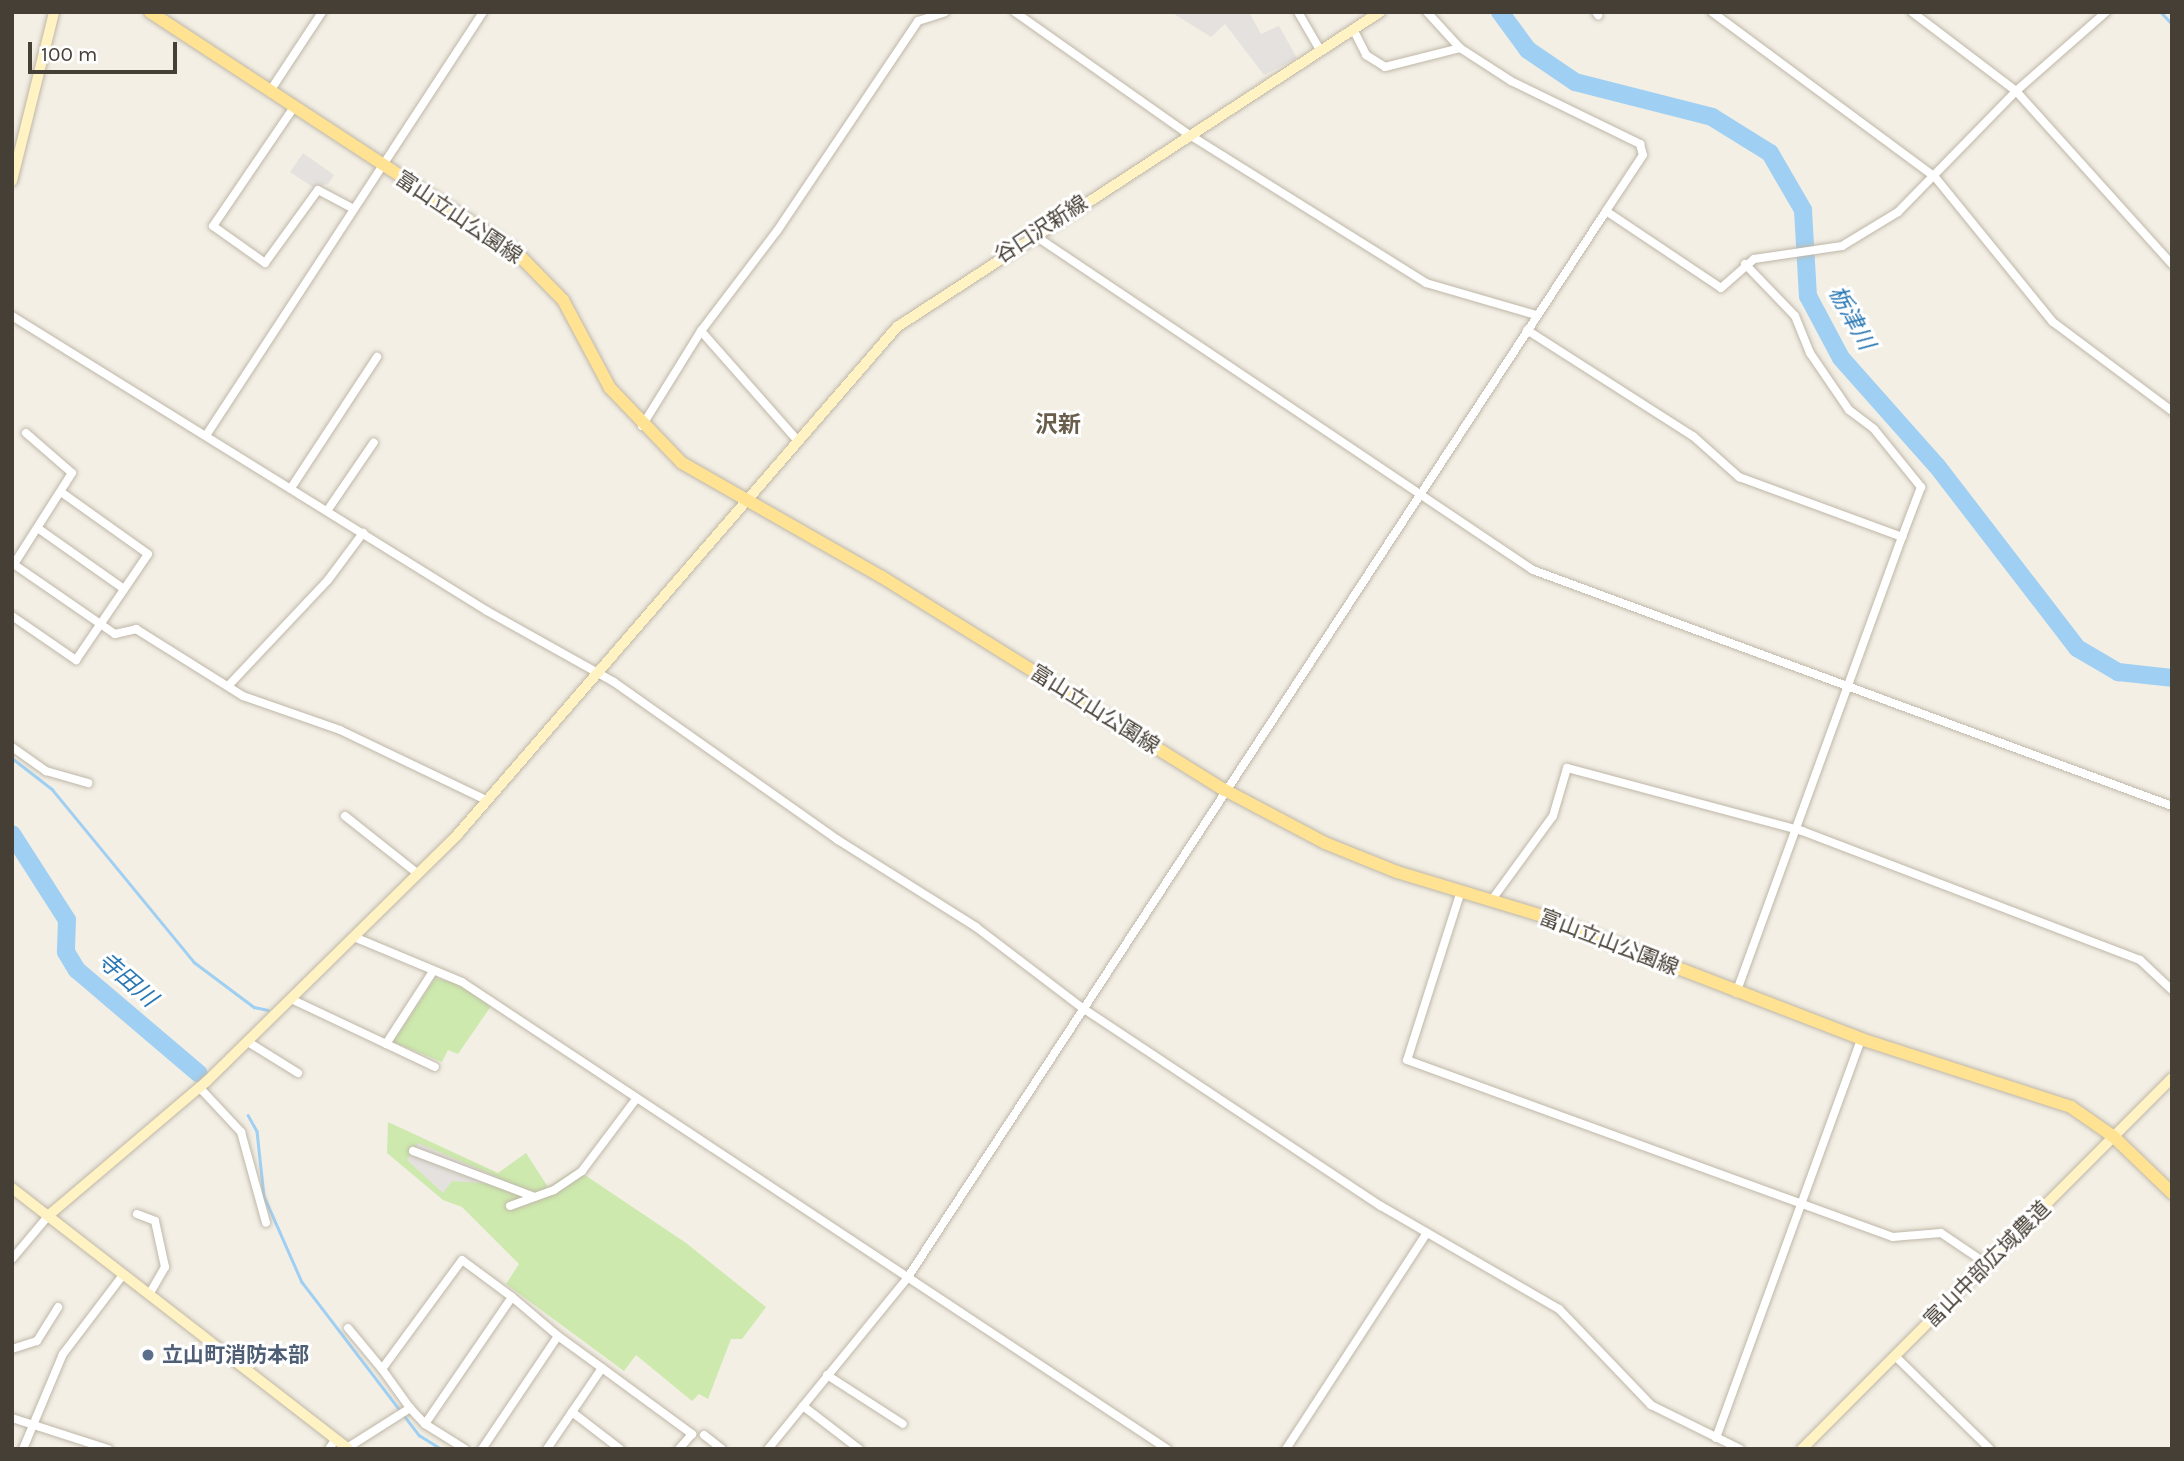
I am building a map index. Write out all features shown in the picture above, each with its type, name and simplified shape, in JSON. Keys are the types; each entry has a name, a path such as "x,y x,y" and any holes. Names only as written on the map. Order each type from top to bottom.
{"main road":[{"name":"富山立山公園線","path":"150,12 514,250 563,300 610,388 642,426 682,463 749,499 1223,789 1325,843 1588,932 1736,993 1861,1039 2071,1107 2114,1137 2172,1193"}],"street":[{"path":"12,181 54,12"},
{"path":"270,91 322,12"},
{"path":"207,434 482,12"},
{"path":"642,426 701,331 778,231 918,21 945,12"},
{"path":"1015,12 1188,134 1426,283 1536,315"},
{"path":"1298,12 1320,50"},
{"name":"谷口沢新線","path":"49,1215 200,1087 292,999 488,801 897,327 1034,234 1380,12"},
{"path":"768,1449 906,1280 1223,789 1643,155 1640,144 1511,81 1460,48 1427,12"},
{"path":"1713,12 1935,177 2053,322 2172,411"},
{"path":"1912,12 2016,91 2172,264"},
{"path":"1606,211 1721,288 1745,264 1794,254 1820,252 1874,231 1935,177 2016,91 2106,12"},
{"path":"1353,29 1366,55 1385,67 1460,48"},
{"path":"294,107 213,226 265,263 318,190 353,209"},
{"path":"1034,234 1533,570 2172,806"},
{"path":"1736,993 1921,487 1874,429 1849,410 1810,354 1795,316 1745,264"},
{"path":"12,316 207,434 363,533 600,674 838,841 976,927 1081,1007 1427,1233 1559,1309 1651,1405 1740,1449"},
{"path":"1527,330 1693,436 1739,477 1902,537"},
{"path":"701,331 798,441"},
{"path":"291,488 377,357"},
{"path":"26,433 72,472 64,494 13,564 115,634 136,629 229,685 488,801"},
{"path":"327,511 374,442"},
{"path":"12,616 76,660 148,555 64,494"},
{"path":"39,529 124,589"},
{"path":"229,685 363,533"},
{"path":"12,747 46,771 88,783"},
{"path":"1491,901 1553,816 1567,768 1796,831 2140,960 2172,990"},
{"path":"345,816 417,873"},
{"path":"1461,891 1407,1060 1893,1237 1920,1230 1941,1233 1987,1264"},
{"path":"354,937 432,973 462,982 906,1280 1167,1449"},
{"path":"386,1044 432,973"},
{"path":"292,999 435,1067"},
{"path":"1716,1438 1861,1039"},
{"path":"247,1042 298,1073"},
{"name":"富山中部広域農道","path":"1802,1449 2172,1078"},
{"path":"200,1087 241,1132 266,1223"},
{"path":"510,1206 535,1197 596,1159 636,1099"},
{"path":"413,1151 535,1197"},
{"path":"12,1188 332,1444 347,1448 410,1408"},
{"path":"137,1214 155,1221 165,1267 149,1295"},
{"path":"12,1259 49,1215"},
{"path":"1286,1449 1427,1233"},
{"path":"382,1369 462,1260 692,1434 679,1449"},
{"path":"23,1449 63,1354 123,1275"},
{"path":"425,1424 512,1297"},
{"path":"12,1349 37,1342 58,1307"},
{"path":"348,1328 425,1424 465,1449"},
{"path":"482,1449 558,1335"},
{"path":"1895,1356 1990,1449"},
{"path":"547,1449 602,1368"},
{"path":"827,1375 902,1424"},
{"path":"803,1406 859,1449"},
{"path":"572,1412 620,1449"},
{"path":"12,1418 36,1422 108,1449"},
{"path":"704,1435 722,1449"}],"green space":[{"path":"435,978 460,984 491,1006 458,1054 448,1050 442,1062 393,1042"},
{"path":"388,1122 498,1173 526,1153 548,1187 576,1169 686,1243 766,1307 742,1339 731,1339 708,1399 699,1394 692,1401 636,1355 624,1371 506,1284 519,1264 462,1207 443,1200 387,1153"}],"shaded area":[{"path":"1171,12 1249,12 1261,34 1279,26 1297,58 1264,75 1225,24 1211,37"},
{"path":"303,153 334,175 328,184 314,188 290,172"},
{"path":"418,1143 498,1177 495,1184 452,1181 443,1193 407,1160"}],"waterway":[{"name":"栃津川","path":"1500,12 1528,50 1575,82 1712,117 1770,153 1803,210 1808,296 1841,358 1937,466 2077,648 2118,672 2172,678"},
{"path":"2161,12 2172,24"},
{"path":"12,758 52,789 194,962 254,1007 268,1010"},
{"name":"寺田川","path":"12,834 67,920 66,952 77,970 199,1074"},
{"path":"248,1115 257,1131 264,1196 302,1282 419,1435 441,1449"}],"place":[{"name":"立山町消防本部","path":"148,1355"}],"district":[{"name":"沢新","path":"1058,425"}]}
